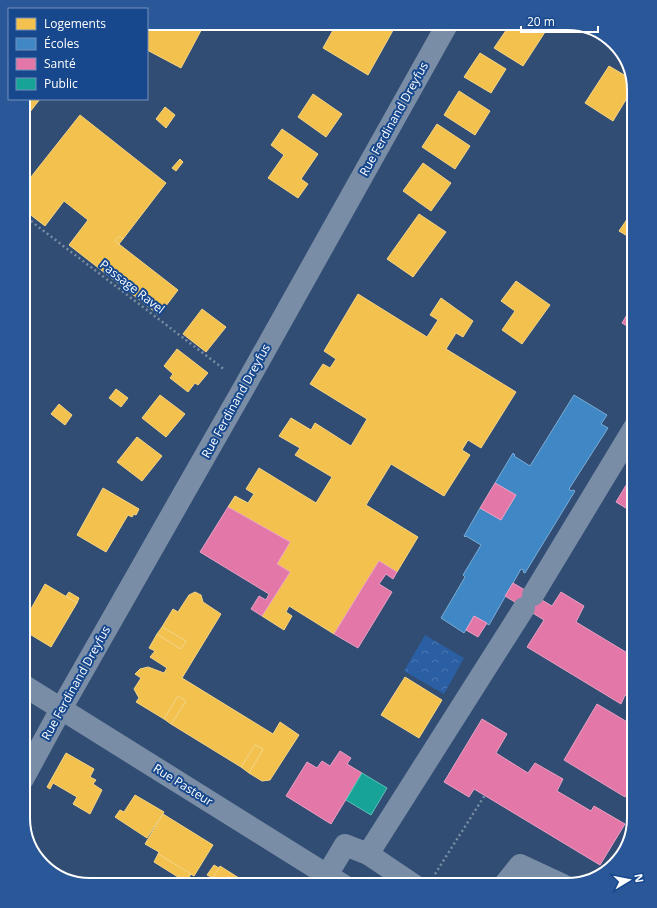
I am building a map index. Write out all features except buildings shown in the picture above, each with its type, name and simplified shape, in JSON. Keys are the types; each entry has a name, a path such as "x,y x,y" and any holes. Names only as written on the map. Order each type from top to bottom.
{"street":[{"name":"Rue Ferdinand Dreyfus","path":"30,766 444,30"},
{"path":"368,854 528,601 627,439"},
{"name":"Rue Pasteur","path":"30,689 332,878"},
{"path":"336,878 345,845 368,854 415,878"},
{"path":"510,878 520,865 548,878"}],"path":[{"name":"Passage Ravel","path":"30,220 226,371"},
{"path":"426,878 485,795"}],"green space":[{"path":"425,635 464,658 444,694 404,671"}]}
